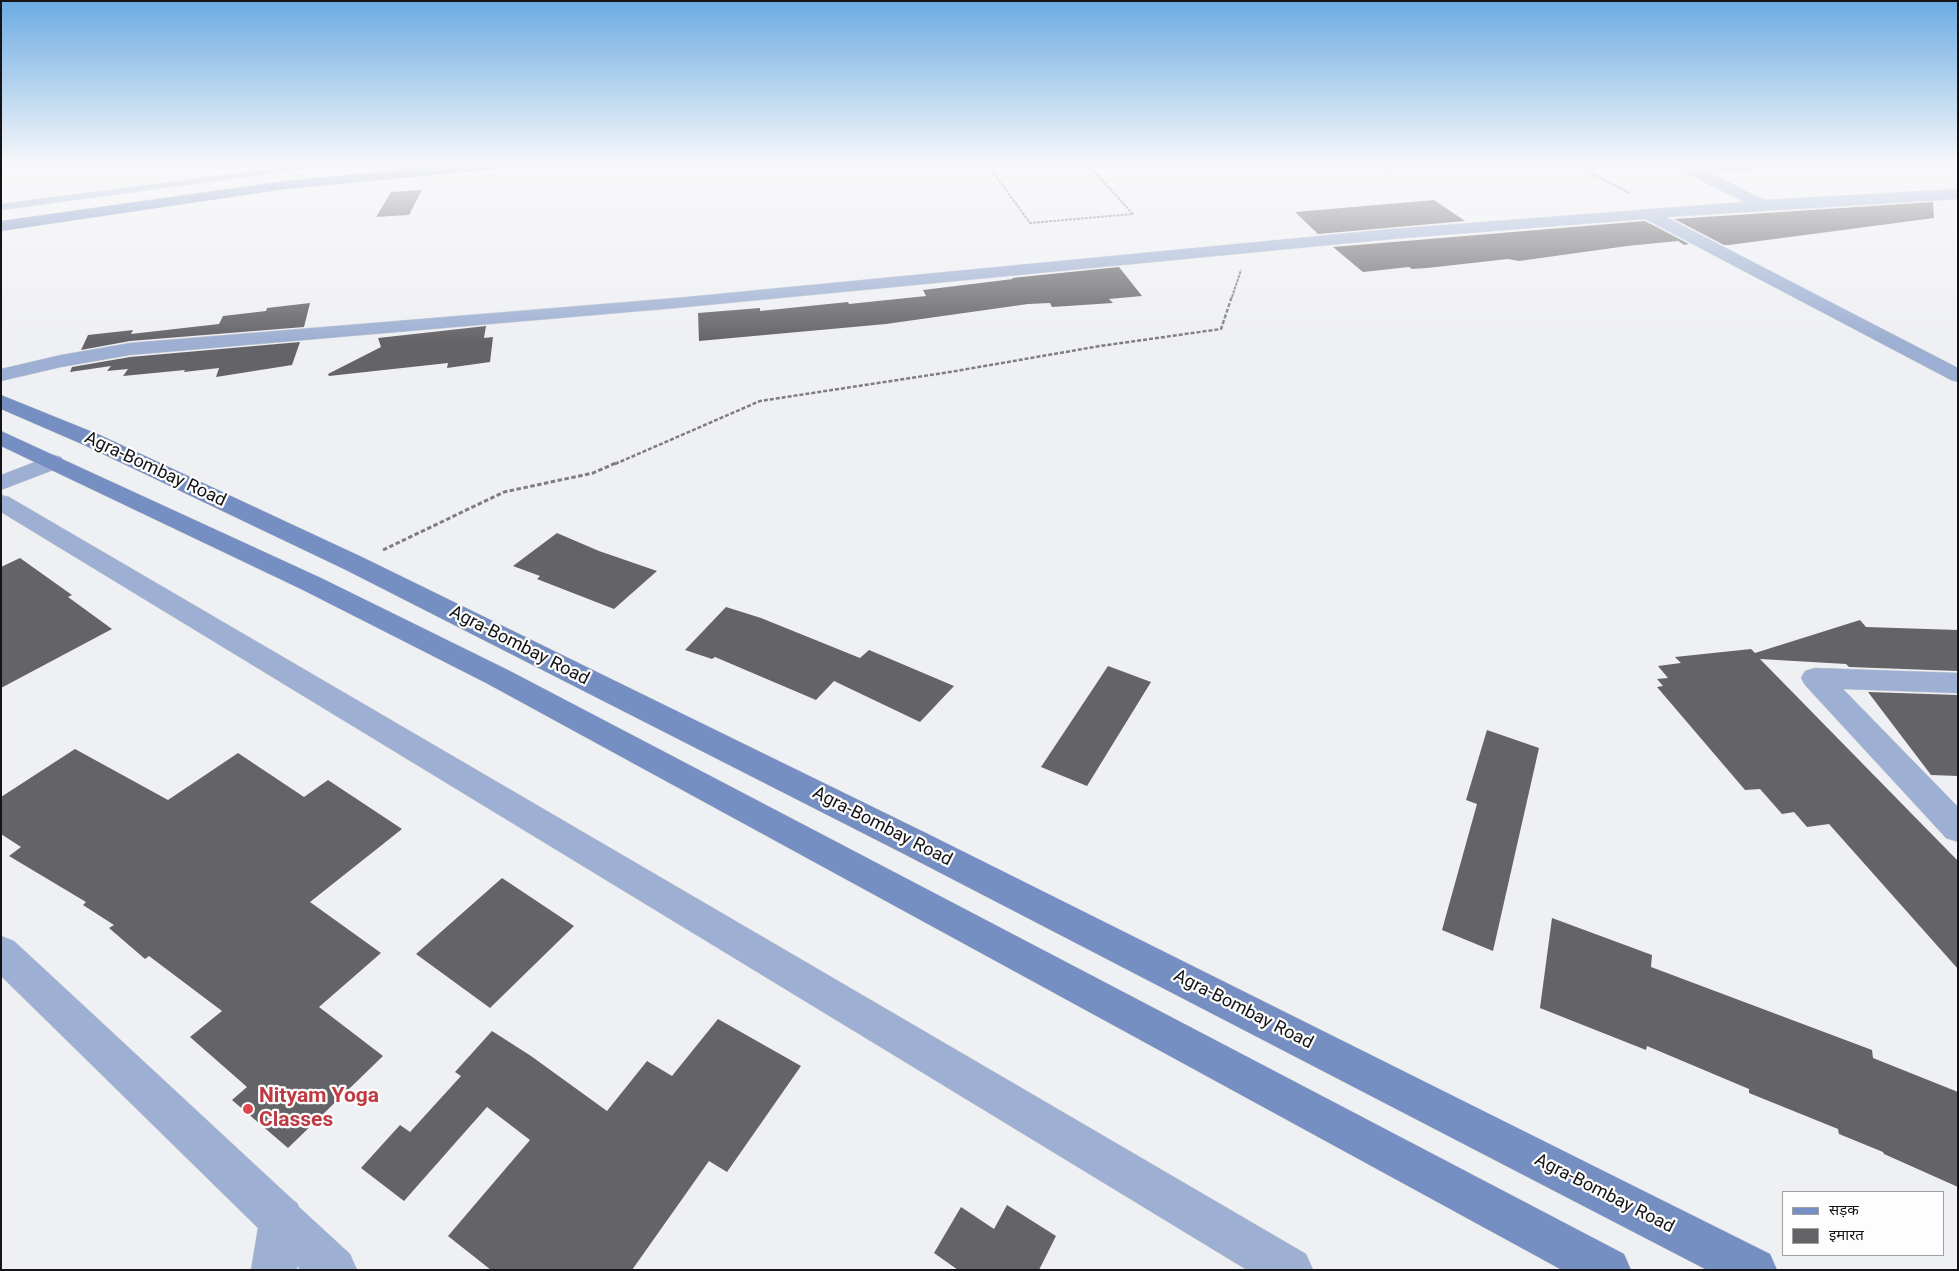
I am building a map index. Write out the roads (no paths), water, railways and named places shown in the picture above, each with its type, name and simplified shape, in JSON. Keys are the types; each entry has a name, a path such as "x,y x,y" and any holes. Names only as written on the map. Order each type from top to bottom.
{"main road":[{"path":"1,226 20,223"},
{"name":"Agra-Bombay Road","path":"1,401 92,440 355,564 916,844 1754,1270"},
{"name":"Agra-Bombay Road","path":"1,438 312,584 498,677 1608,1270"}],"street":[{"path":"1,375 130,349 676,304 1392,234 1526,223"},
{"path":"1675,223 1955,372"},
{"path":"1,483 53,462"},
{"path":"1,502 1290,1270"},
{"path":"1958,683 1815,678 1944,800 1958,829"},
{"path":"1,952 282,1218 334,1270"},
{"path":"274,1270 282,1218"}],"place":[{"name":"Nityam Yoga Classes","path":"248,1109"}]}
